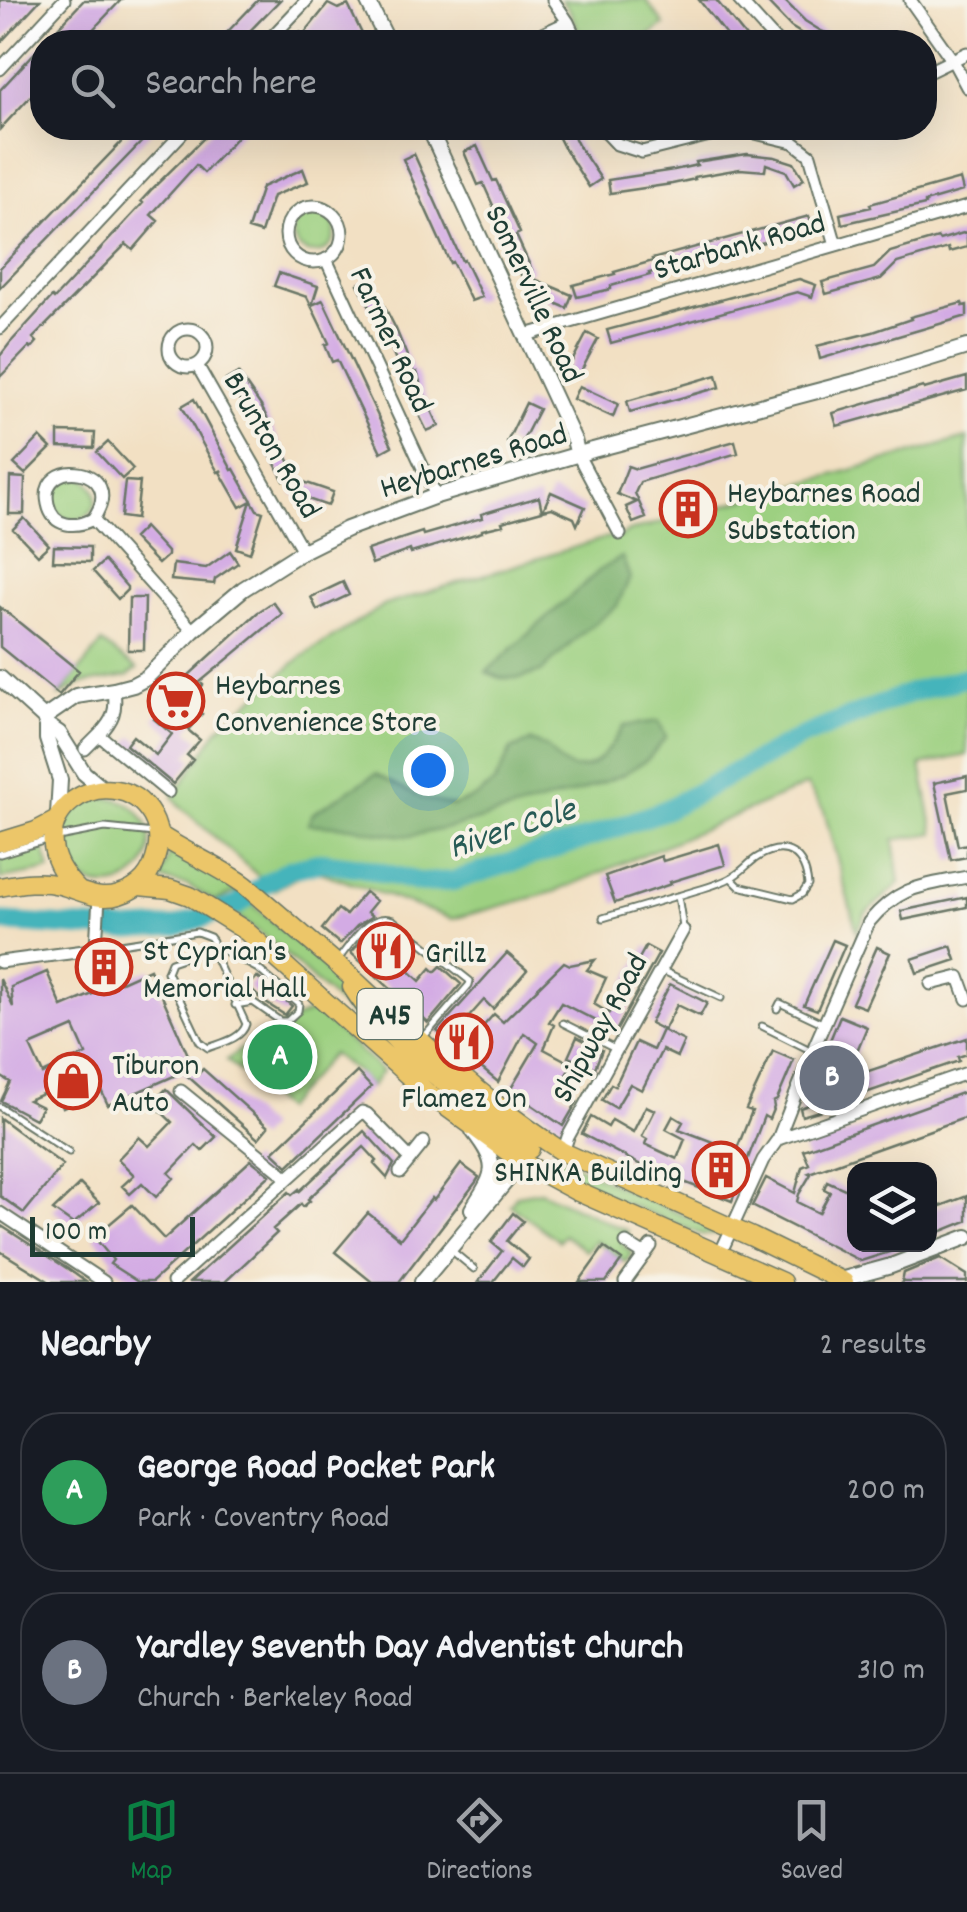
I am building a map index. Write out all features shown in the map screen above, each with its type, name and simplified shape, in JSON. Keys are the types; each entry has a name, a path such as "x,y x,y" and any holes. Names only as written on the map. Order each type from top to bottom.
{"highway":[{"path":"0,842 55,825 76,799 92,792 125,792 145,805 156,824 159,846 150,874 139,886 98,907 58,867 54,856 55,825"},
{"name":"A45","path":"158,834 224,870 252,891 484,1096 532,1150 576,1191 782,1282"},
{"path":"0,887 42,882 79,892"},
{"name":"A45","path":"139,886 170,889 190,896 246,932 430,1096 466,1123 532,1150 563,1152 842,1281"},
{"path":"336,964 367,1010 444,1084 532,1150"}],"street":[{"path":"36,30 64,0"},
{"path":"278,30 306,0"},
{"path":"367,0 382,30"},
{"path":"553,0 571,30"},
{"path":"739,0 766,30"},
{"path":"910,0 931,30"},
{"path":"550,30 568,22"},
{"path":"0,69 30,37"},
{"path":"937,38 967,87"},
{"path":"937,68 967,53"},
{"path":"0,328 177,140"},
{"name":"Somerville Road","path":"435,140 578,455 620,534"},
{"path":"613,140 642,152 690,140"},
{"path":"785,140 810,154 836,244"},
{"name":"Farmer Road","path":"308,206 320,206 339,220 341,242 326,259 303,260 288,242 286,230 290,220 308,206"},
{"name":"Starbank Road","path":"526,335 967,207"},
{"name":"Farmer Road","path":"326,259 436,496"},
{"name":"Heybarnes Road","path":"46,722 76,696 114,690 146,678 243,589 347,529 436,496 967,347"},
{"name":"Brunton Road","path":"198,365 303,551"},
{"path":"80,471 95,480 102,496 100,510 93,519 81,525 56,519 47,500 50,486 58,476 80,471"},
{"path":"93,519 193,631"},
{"path":"0,678 59,733 84,773 104,789"},
{"path":"86,749 112,720 116,710 114,690"},
{"path":"46,722 47,739 60,780 55,825"},
{"path":"99,734 168,792"},
{"path":"720,1254 763,1160 778,1140 869,922 881,908 908,890 967,877"},
{"path":"0,962 92,950 96,946 98,907"},
{"name":"Shipway Road","path":"563,1152 683,930"},
{"path":"930,984 958,976 967,998"},
{"path":"778,1140 967,1073"},
{"path":"182,1092 288,1178"},
{"path":"173,1282 362,1112 410,1158"},
{"path":"448,1248 485,1189 492,1169 492,1158 466,1123"},
{"path":"400,1172 424,1142"},
{"path":"422,1282 532,1150"},
{"path":"0,1213 104,1282"},
{"path":"842,1281 967,1238"},
{"path":"625,1282 648,1250 626,1243"},
{"path":"882,1282 891,1266"}],"lane":[{"path":"0,854 55,825 158,834"},
{"path":"603,918 731,878 760,856 779,850 794,852 804,862 808,885 793,899 739,886 731,878"},
{"path":"678,896 683,930"},
{"path":"336,964 374,919 384,917 470,981 420,1041"},
{"path":"97,938 114,945 198,932 210,937 212,947 246,1029 205,1047 167,972 170,962 212,947 258,969 298,1004 298,1011 280,1022 253,1002 236,1004"},
{"path":"662,970 721,998"},
{"path":"777,1010 780,1003 824,1024"},
{"path":"563,1022 618,1051"},
{"path":"762,1026 813,1051"},
{"path":"0,1107 69,1152"},
{"path":"448,1248 474,1269"}],"green space":[{"path":"561,0 646,0 664,25 657,30 578,30"},
{"path":"314,211 329,217 335,232 329,247 314,253 299,247 293,232 299,217"},
{"path":"967,438 967,755 921,765 934,833 894,840 900,883 866,913 857,932 824,811 807,785 557,891 452,919 317,871 306,872 274,890 173,797 219,728 300,658 385,605 612,536 621,537 627,532"},
{"path":"74,476 90,482 96,498 90,514 74,520 58,514 52,498 58,482"},
{"path":"622,557 630,578 617,606 541,672 501,678 486,672 600,570"},
{"path":"102,643 137,669 128,676 81,684 58,697"},
{"path":"659,721 666,737 648,759 622,775 581,791 410,836 308,824 313,813 376,774 424,799 453,806 476,797 495,782 511,750 531,741 546,747 563,764 584,768 600,759 624,726"},
{"path":"106,798 131,805 143,817 150,842 143,867 131,879 106,886 81,879 69,867 62,842 69,817 81,805"},
{"path":"43,845 50,870 0,879 0,858"},
{"path":"171,852 238,891 215,901 187,885 159,879"},
{"path":"251,903 329,970 512,1142 416,1076 277,946 236,915"},
{"path":"314,1010 382,1071 371,1087 332,1054 283,1109 227,1060 258,1036"},
{"path":"549,1155 718,1230 716,1234 703,1235 622,1202 540,1162"},
{"path":"540,1191 628,1231 622,1244 632,1253 626,1262 595,1241 586,1251 564,1235 559,1241 510,1205 517,1195"}],"building":[{"path":"0,0 40,0 0,43"},
{"path":"84,0 121,0 92,30 56,30"},
{"path":"258,0 280,0 251,30 229,30"},
{"path":"699,0 716,0 740,30 723,30"},
{"path":"765,0 784,0 819,30 791,27"},
{"path":"328,4 338,9 348,5 360,30 307,30"},
{"path":"30,58 30,97 0,129 0,90"},
{"path":"123,140 143,140 0,288 0,268"},
{"path":"202,140 234,140 204,173 196,165 151,215 158,221 133,250 126,244 33,338 37,342 31,349 0,377 0,356 10,343"},
{"path":"560,140 576,140 601,179 589,187"},
{"path":"477,146 520,233 516,235 532,270 521,275 483,183 478,185 464,152"},
{"path":"414,154 482,297 471,301 450,263 403,159"},
{"path":"747,154 794,163 804,179 794,185 786,171 766,164 765,171 740,169 610,193 608,180"},
{"path":"303,169 308,182 273,196 261,233 248,229 262,187"},
{"path":"960,179 963,191 925,205 842,224 840,214"},
{"path":"809,216 813,229 649,273 611,289 577,297 573,285 652,259"},
{"path":"967,232 967,247 949,252 948,248 897,263 881,279 826,294 822,282 874,268 890,252"},
{"path":"279,273 318,286 312,305 323,300 392,446 381,452 337,360 332,362 325,345 329,343 307,297 274,286"},
{"path":"370,278 439,426 427,431 411,399 414,398 404,372 401,373 358,284"},
{"path":"532,278 572,295 567,308 527,291"},
{"path":"799,279 816,285 812,297 797,292 611,343 607,330"},
{"path":"962,303 967,305 967,316 820,359 817,346"},
{"path":"587,333 598,339 578,377 567,371"},
{"path":"238,373 261,406 296,475 284,481 247,410 226,380"},
{"path":"717,375 720,387 630,412 627,401"},
{"path":"967,377 967,390 837,426 833,413"},
{"path":"579,386 618,404 613,417 573,399"},
{"path":"194,399 232,470 257,510 263,512 250,553 236,548 251,501 240,507 222,470 218,472 214,465 182,406"},
{"path":"526,403 539,409 519,448 507,442"},
{"path":"58,432 95,433 94,448 58,447"},
{"path":"40,437 51,448 25,474 14,464"},
{"path":"735,441 738,453 640,482 635,493 646,518 633,523 626,507 637,502 617,494 628,466 636,469"},
{"path":"108,442 133,469 122,479 97,452"},
{"path":"10,477 25,478 24,514 9,514"},
{"path":"298,480 333,492 328,506 293,494"},
{"path":"125,481 140,482 136,519 121,517"},
{"path":"551,492 585,507 577,525 574,518 552,508 543,510"},
{"path":"539,497 542,511 482,532 372,564 367,550 482,518 481,514"},
{"path":"24,518 49,545 38,555 13,529"},
{"path":"144,527 167,552 158,564 133,538"},
{"path":"54,546 90,547 90,562 53,561"},
{"path":"230,551 238,563 215,579 214,584 171,580 173,564 206,568"},
{"path":"104,561 127,587 118,599 93,571"},
{"path":"343,582 349,595 317,610 311,597"},
{"path":"129,598 145,598 144,650 128,650"},
{"path":"273,602 282,614 200,682 203,685 187,702 202,714 188,730 200,740 187,755 193,760 173,784 126,745 133,736 156,755 172,734 154,719 177,686"},
{"path":"0,607 79,671 59,695 0,647"},
{"path":"967,776 967,789 947,793 958,846 967,844 967,857 951,860 934,783"},
{"path":"719,844 725,865 615,903 605,876 661,856 663,861"},
{"path":"365,892 376,901 367,912 372,916 340,944 322,929 338,909 346,915"},
{"path":"967,897 967,907 903,920 901,911"},
{"path":"383,925 404,944 393,956 420,981 431,968 435,972 441,966 461,984 428,1023 351,953 366,935"},
{"path":"833,940 845,945 817,1010 804,1005"},
{"path":"646,946 659,953 616,1031 561,1003 549,1022 554,1025 544,1049 572,1064 557,1091 577,1102 563,1126 510,1090 538,1043 524,1033 498,1082 437,1031 507,953 527,970 493,1009 484,1000 460,1027 473,1038 494,1014 503,1022 564,962 570,965 595,960 587,970 606,978 594,1004 609,1013"},
{"path":"951,946 956,960 917,973 912,959"},
{"path":"877,947 890,953 865,1008 852,1003"},
{"path":"108,951 121,982 150,969 197,1075 203,1069 268,1127 258,1139 183,1072 108,1105 101,1090 63,1107 56,1088 28,1100 42,1107 35,1119 1,1101 10,1082 0,1076 0,979 13,1007 11,987 47,972 62,1007 102,990 90,960","holes":["74,1027 86,1054 43,1074 30,1046"]},
{"path":"257,977 292,1006 285,1015 248,987"},
{"path":"670,984 707,1003 700,1016 677,1005 664,1030 650,1023"},
{"path":"840,1016 867,1027 854,1058 832,1049 842,1080 967,1038 967,1054 958,1057 959,1061 802,1116 800,1108 814,1103 811,1093 826,1088 819,1067"},
{"path":"662,1030 684,1041 677,1057 662,1050 642,1090 630,1084 616,1108 602,1100 611,1084 615,1086 636,1042 653,1050"},
{"path":"577,1037 602,1050 595,1068 568,1057"},
{"path":"773,1051 794,1060 769,1119 764,1116 732,1201 641,1165 582,1134 591,1117 608,1127 612,1120 633,1132 646,1106 655,1110 642,1136 647,1139 645,1144 677,1159 685,1139 666,1129 673,1116 683,1122 679,1129 736,1151 752,1111 746,1109"},
{"path":"357,1072 371,1087 288,1166 273,1152"},
{"path":"166,1089 216,1137 202,1151 196,1145 169,1173 174,1178 156,1197 142,1183 130,1194 122,1186 134,1175 118,1159 139,1137 149,1146 172,1122 152,1103"},
{"path":"967,1091 967,1117 809,1173 797,1202 819,1213 830,1192 824,1189 827,1181 847,1190 847,1252 889,1252 861,1261 752,1206 766,1178 795,1193 802,1167 809,1164 803,1150"},
{"path":"0,1118 63,1165 24,1213 0,1196"},
{"path":"364,1131 394,1164 387,1178 364,1147 310,1201 303,1207 301,1204 273,1229 277,1233 225,1282 190,1282 289,1192 292,1195 300,1191"},
{"path":"251,1160 270,1175 152,1282 138,1282 110,1264 113,1260 94,1237 132,1205 164,1239"},
{"path":"461,1164 479,1177 399,1282 372,1282 335,1252 368,1213 400,1239"},
{"path":"80,1184 99,1203 73,1224 53,1210"},
{"path":"967,1196 967,1221 937,1233 937,1207"},
{"path":"513,1213 523,1221 507,1241 529,1259 523,1267 512,1258 493,1282 478,1282 502,1251 491,1242"},
{"path":"0,1225 86,1282 50,1282 0,1251"},
{"path":"604,1247 622,1260 606,1282 579,1282"},
{"path":"940,1258 967,1275 967,1282 902,1282 904,1273"}],"waterway":[{"name":"River Cole","path":"0,922 124,930 175,927 238,905 291,869 322,862 422,883 453,881 665,810 801,737 910,693 967,677"}],"place":[{"name":"Heybarnes Road Substation","path":"688,509"},
{"name":"Heybarnes Convenience Store","path":"176,701"},
{"name":"Grillz","path":"386,951"},
{"name":"St Cyprian's Memorial Hall","path":"104,967"},
{"name":"Flamez On","path":"464,1042"},
{"name":"George Road Pocket Park","path":"280,1057"},
{"name":"Yardley Seventh Day Adventist Church","path":"832,1078"},
{"name":"Tiburon Auto","path":"73,1081"},
{"name":"SHINKA Building","path":"721,1170"}]}
